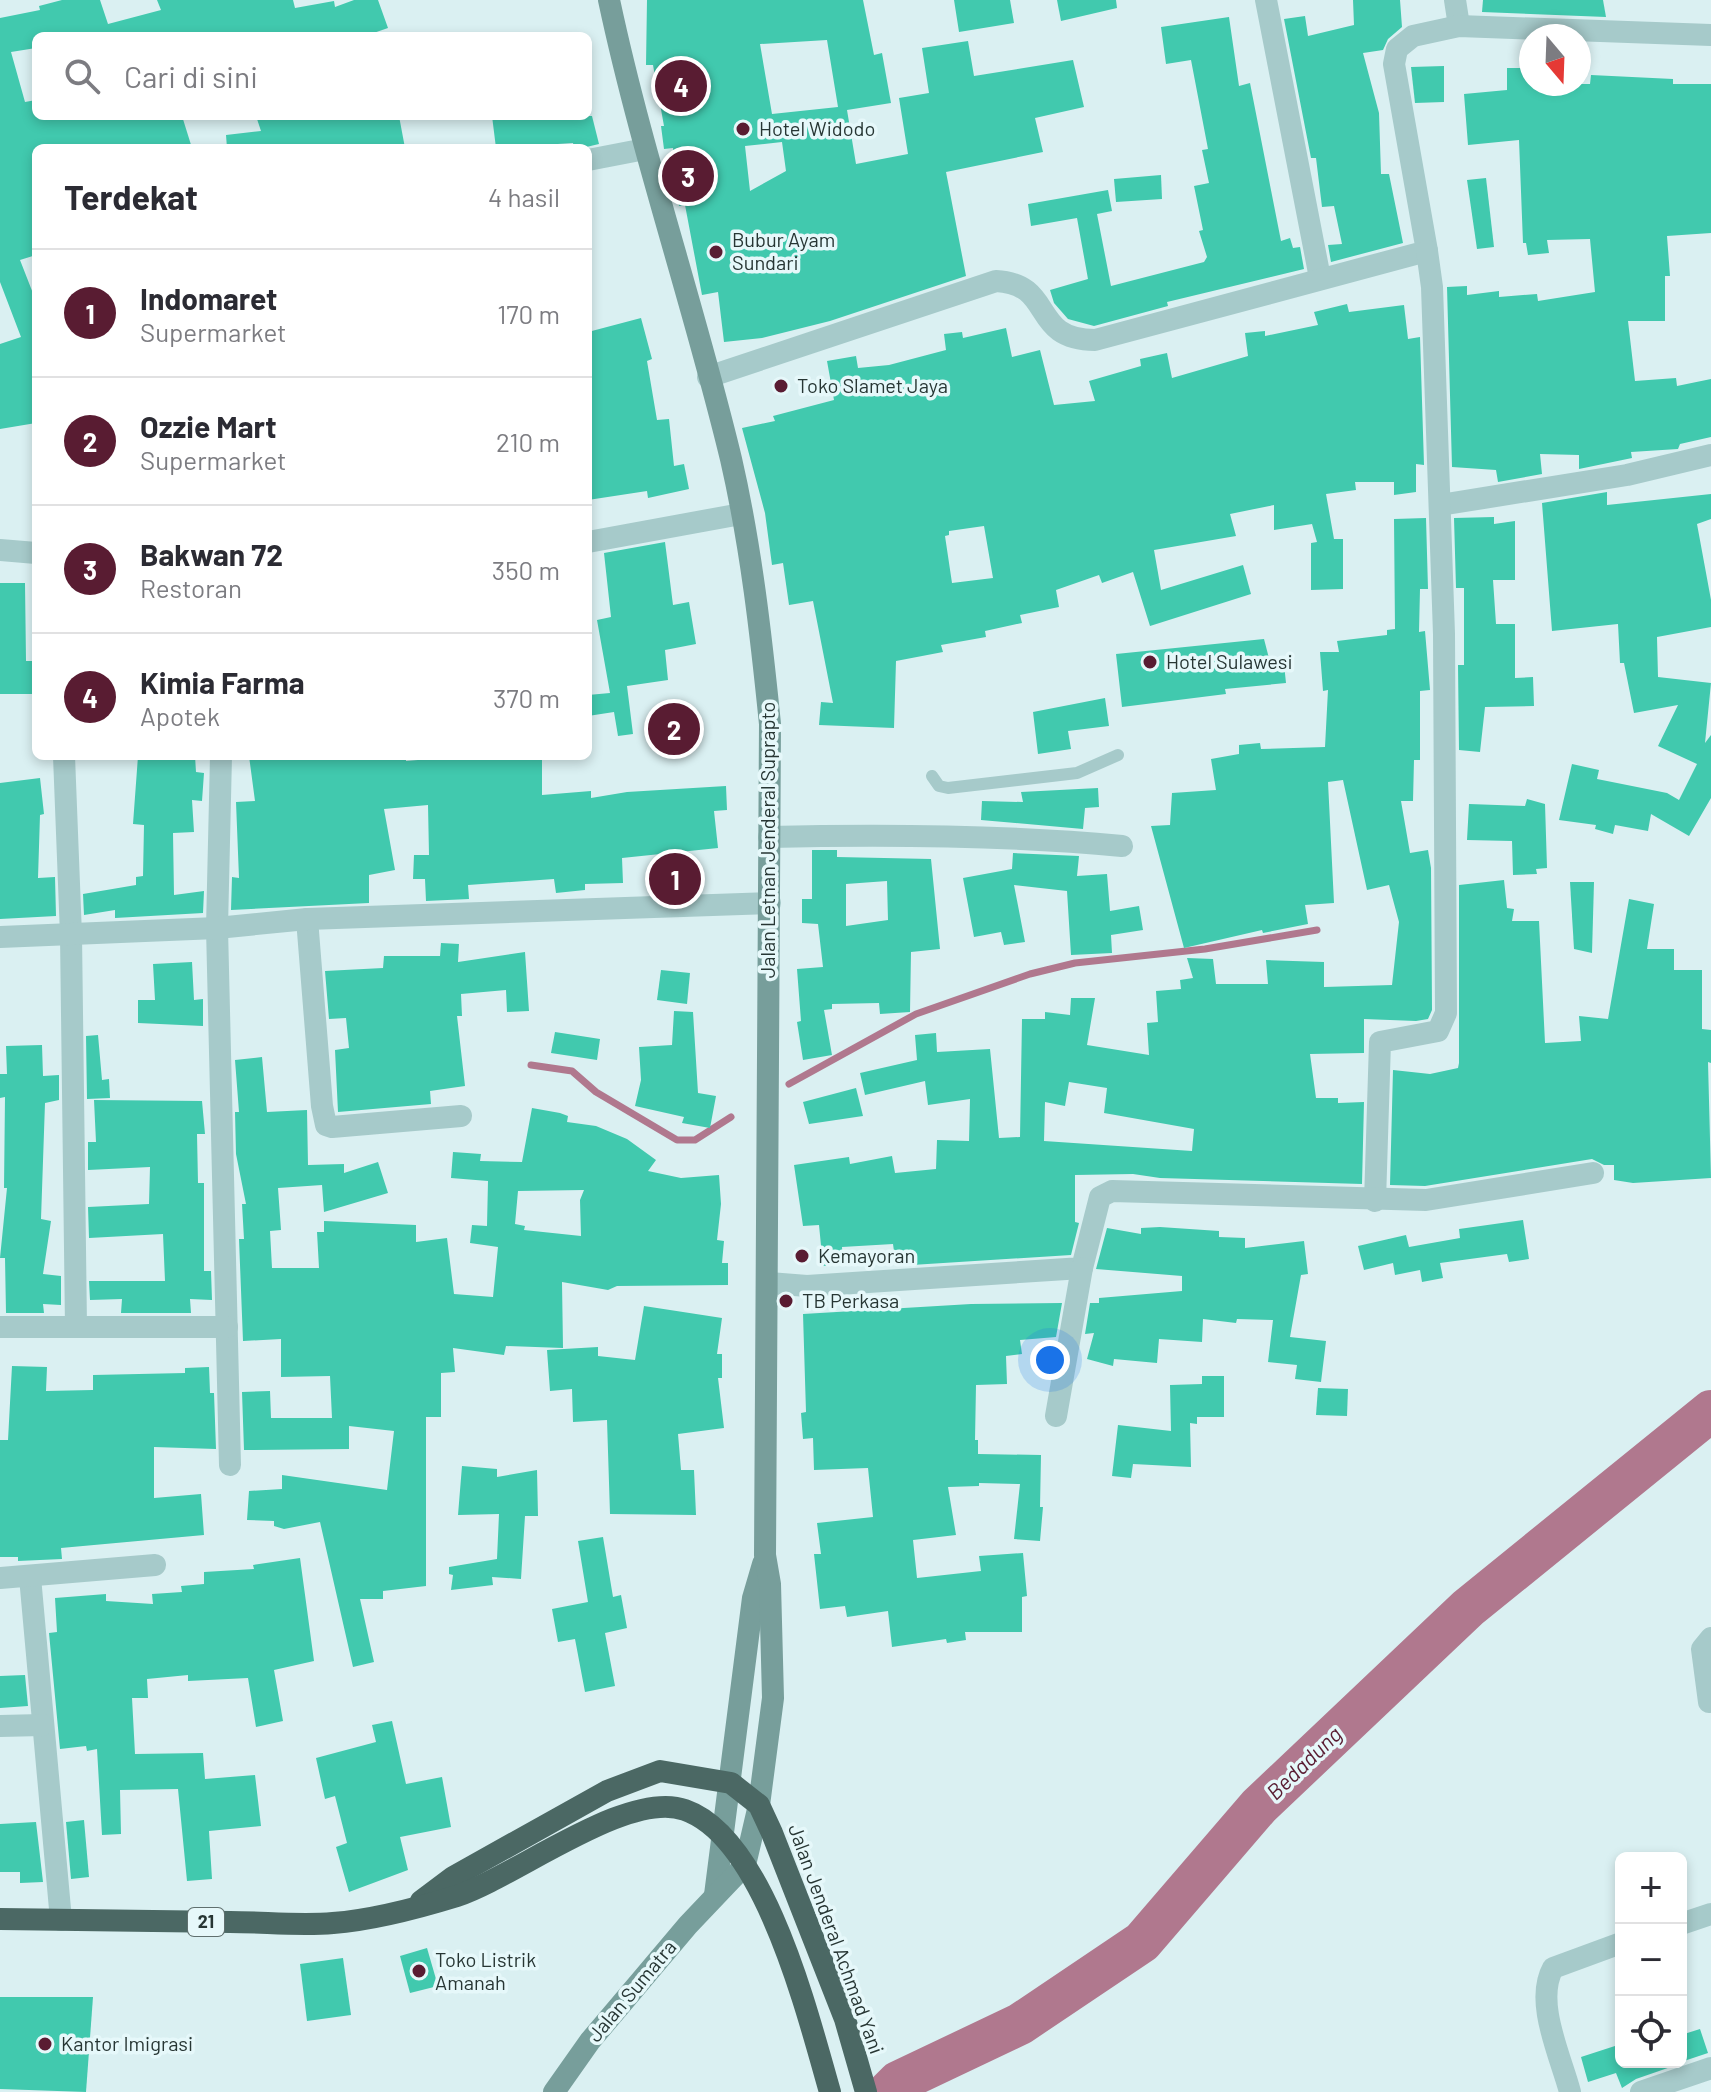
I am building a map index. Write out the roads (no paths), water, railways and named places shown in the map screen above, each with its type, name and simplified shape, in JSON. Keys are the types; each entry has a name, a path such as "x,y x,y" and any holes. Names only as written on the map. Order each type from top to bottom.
{"highway":[{"name":"21","path":"410,1909 453,1877 607,1791 645,1775 677,1772 731,1783 759,1805"},
{"name":"21","path":"0,1919 333,1923 410,1909 461,1894 617,1818 651,1805 682,1809 706,1820 725,1836 745,1865 773,1919 830,2092"},
{"name":"Jalan Jenderal Achmad Yani","path":"759,1805 845,2019 866,2092"}],"main road":[{"name":"Jalan Letnan Jenderal Suprapto","path":"609,0 741,514 757,595 770,724 765,1555 770,1584 773,1698 759,1805 745,1865"},
{"name":"Jalan Letnan Jenderal Suprapto","path":"715,1895 725,1836 753,1598 765,1555"},
{"name":"Jalan Sumatra","path":"554,2092 590,2041 715,1895 745,1865"}],"street":[{"path":"1266,0 1320,278"},
{"path":"1455,0 1459,26"},
{"path":"1375,1201 1380,1042 1438,1031 1446,1013 1444,634 1432,287 1394,64 1397,49 1413,36 1459,26 1711,35"},
{"path":"592,159 645,149"},
{"path":"708,377 996,281 1017,282 1031,294 1056,332 1077,340 1095,340 1427,251"},
{"path":"1440,505 1627,475 1711,455"},
{"path":"592,541 741,514"},
{"path":"0,550 32,553"},
{"path":"64,760 71,935 76,1327"},
{"path":"221,760 217,928 230,1465"},
{"path":"769,837 947,834 1015,836 1122,846"},
{"path":"0,937 217,928 307,919 770,903"},
{"path":"307,919 326,1125 461,1116"},
{"path":"1056,1416 1082,1268 1103,1192 1426,1200 1593,1173"},
{"path":"769,1283 807,1286 1082,1268"},
{"path":"0,1327 227,1327"},
{"path":"0,1578 155,1565"},
{"path":"30,1577 61,1920"},
{"path":"1709,1702 1702,1649 1711,1638"},
{"path":"0,1726 42,1725"},
{"path":"1687,1922 1711,1914"},
{"path":"1570,2092 1547,2006 1545,1989 1549,1975 1553,1968 1615,1945"},
{"path":"1641,2092 1711,2068"}],"lane":[{"path":"932,776 939,786 948,788 1077,773 1118,755"}],"waterway":[{"path":"789,1084 916,1014 1030,974 1075,963 1205,949 1317,930"},
{"path":"531,1065 572,1071 596,1092 677,1140 695,1140 731,1117"},
{"name":"Bedadung","path":"888,2092 898,2082 1020,2024 1142,1942 1259,1806 1468,1608 1711,1411"}],"place":[{"name":"Kimia Farma","path":"681,86"},
{"name":"Hotel Widodo","path":"743,129"},
{"name":"Bakwan 72","path":"688,176"},
{"name":"Bubur Ayam Sundari","path":"716,252"},
{"name":"Toko Slamet Jaya","path":"781,386"},
{"name":"Hotel Sulawesi","path":"1150,662"},
{"name":"Ozzie Mart","path":"674,729"},
{"name":"Indomaret","path":"675,879"},
{"name":"Kemayoran","path":"802,1256"},
{"name":"TB Perkasa","path":"786,1301"},
{"name":"Toko Listrik Amanah","path":"419,1971"},
{"name":"Kantor Imigrasi","path":"45,2044"}]}
